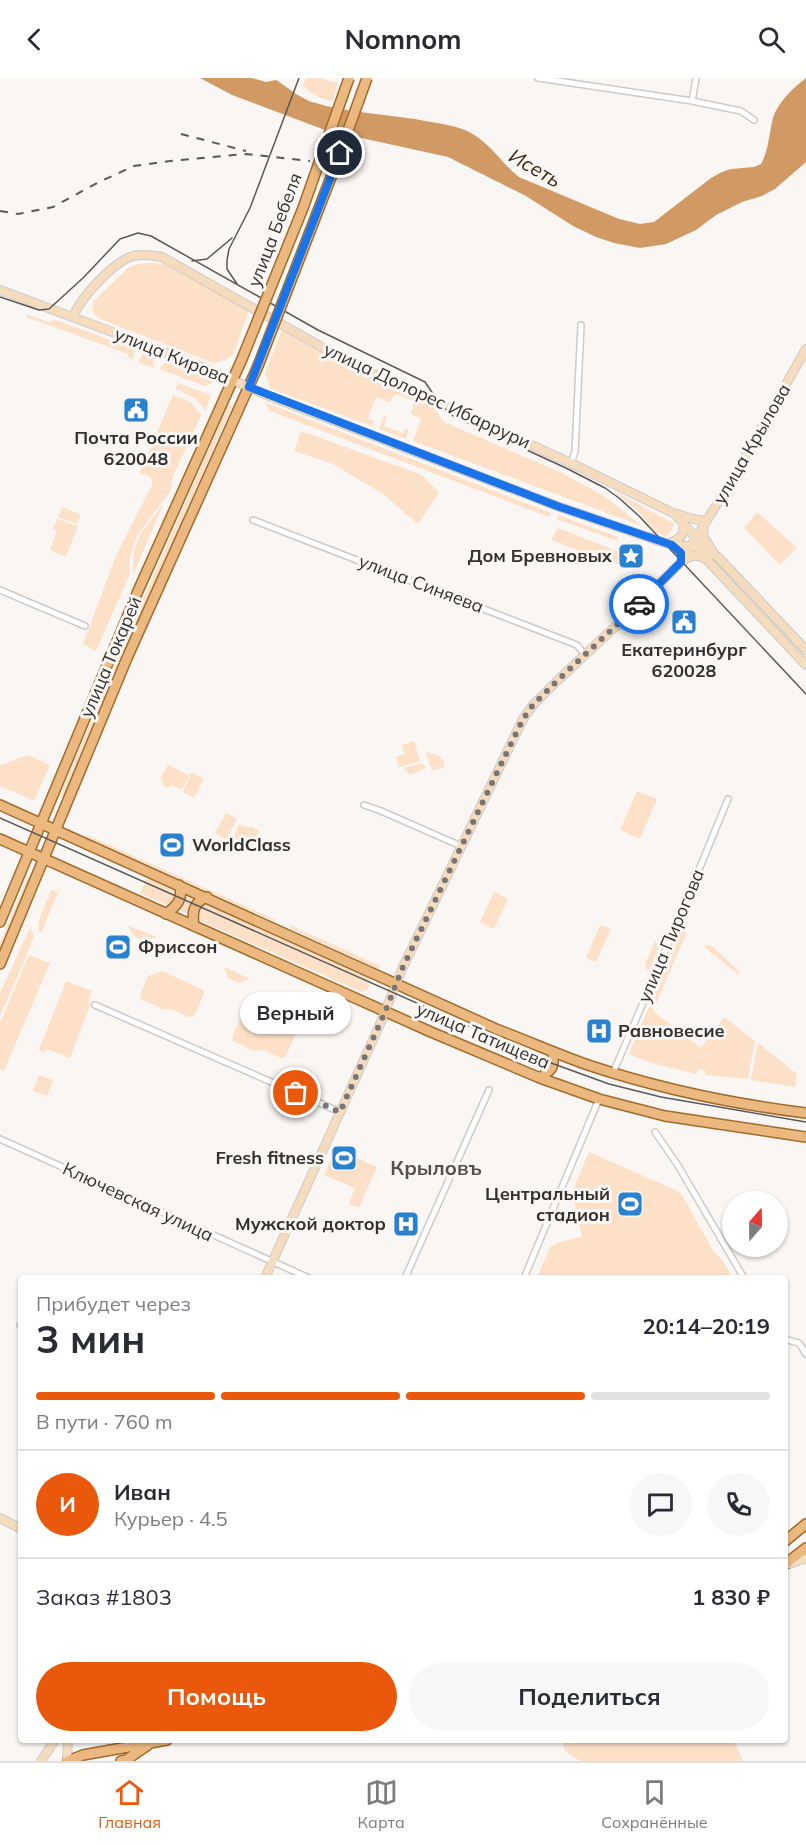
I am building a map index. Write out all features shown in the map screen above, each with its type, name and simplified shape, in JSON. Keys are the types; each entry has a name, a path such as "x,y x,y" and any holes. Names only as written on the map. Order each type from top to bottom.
{"main road":[{"name":"улица Бебеля","path":"242,359 303,208 349,78"},
{"name":"улица Бебеля","path":"258,366 367,78"},
{"name":"улица Долорес Ибаррури","path":"73,317 92,287 124,260 135,256 162,257 352,364 571,464 678,517 696,538 706,559 806,665"},
{"name":"улица Кирова","path":"0,290 557,506 670,544 701,548"},
{"name":"улица Крылова","path":"266,1275 385,1012 402,969 527,711 681,562 686,546 696,538 708,521 806,349"},
{"name":"улица Токарей","path":"0,922 138,591 242,359"},
{"name":"улица Токарей","path":"0,964 127,658 258,366"},
{"path":"678,517 708,521 703,536 709,547 806,650"},
{"path":"678,517 684,529 683,534 670,544 681,553 681,562"},
{"path":"701,548 718,557"},
{"path":"681,562 693,555 706,559"},
{"name":"улица Татищева","path":"0,805 496,1029 553,1052 613,1073 717,1100 806,1113"},
{"name":"улица Татищева","path":"0,839 385,1012 540,1078 598,1099 665,1116 806,1137"},
{"path":"166,914 174,909 180,898 179,885"},
{"path":"194,927 193,910 200,900 207,897"},
{"path":"540,1078 552,1070 553,1052"},
{"path":"0,1518 18,1527"},
{"path":"788,1539 806,1524"},
{"path":"788,1563 806,1548"},
{"path":"788,1564 806,1558"},
{"path":"41,1761 53,1743"},
{"path":"68,1743 67,1761 83,1755 136,1744 154,1743"},
{"path":"121,1761 150,1744"}],"street":[{"path":"538,78 692,101 741,111 754,120"},
{"path":"692,101 696,78"},
{"path":"571,464 575,452 581,325"},
{"name":"улица Синяева","path":"253,520 577,645 585,655"},
{"path":"0,590 85,626"},
{"name":"улица Пирогова","path":"613,1073 728,799"},
{"path":"364,805 461,846"},
{"path":"94,1005 340,1112"},
{"path":"406,1275 489,1090"},
{"path":"525,1275 598,1099"},
{"path":"655,1132 678,1164 742,1275"},
{"name":"Ключевская улица","path":"0,1139 302,1275"},
{"path":"788,1340 799,1343 806,1354"}],"shaded area":[{"name":"Исеть","path":"200,78 252,78 266,82 276,80 303,98 326,106 416,119 458,128 482,140 519,177 619,219 640,224 654,222 722,172 761,164 778,106 806,78 806,162 775,189 762,196 742,202 716,215 696,230 666,244 640,248 596,237 573,226 526,196 448,157 325,130 232,95"},
{"path":"306,78 320,78 338,83 332,101 316,96 303,86"},
{"path":"138,264 164,264 249,311 233,355 213,363 100,319 93,312 94,301 128,268"},
{"path":"27,314 48,322 56,320 135,349 133,360 128,357 128,354 26,317"},
{"path":"282,330 391,388 432,405 444,422 562,473 604,496 642,526 413,441 421,419 411,414 414,401 395,394 390,402 376,397 368,418 374,421 372,426 271,389 265,374"},
{"path":"143,353 154,357 153,368 138,362"},
{"path":"168,361 213,379 213,382 205,386 159,369"},
{"path":"178,383 211,395 205,411 196,399 175,389"},
{"path":"173,395 191,402 201,415 172,479 171,490 137,536 129,561 130,574 96,651 83,644 116,556 153,483 150,476 140,473"},
{"path":"264,402 551,513 549,517 270,411"},
{"path":"228,404 232,406 95,720 64,798 60,797 122,649"},
{"path":"384,416 387,417 384,426 403,433 405,429 409,430 406,439 379,429"},
{"path":"301,431 422,475 439,493 418,524 383,494 333,464 294,451"},
{"path":"612,490 675,524 666,537 656,532 639,512"},
{"path":"164,503 133,575 134,550 141,533"},
{"path":"62,507 81,515 77,524 58,517"},
{"path":"757,512 797,548 780,565 744,528"},
{"path":"558,515 618,537 617,541 557,519"},
{"path":"57,519 78,526 66,557 50,550 57,531 53,529"},
{"path":"558,528 622,553 619,565 551,540"},
{"path":"414,741 420,761 399,767 396,757 405,754 402,745"},
{"path":"426,752 438,755 445,767 432,771"},
{"path":"28,755 50,765 34,801 0,786 0,765"},
{"path":"422,763 426,768 410,775 404,768"},
{"path":"168,765 189,775 182,790 171,785 169,788 162,785 163,781 160,778"},
{"path":"191,773 204,779 194,798 183,792"},
{"path":"637,791 657,799 640,839 620,830"},
{"path":"226,813 237,819 226,840 215,833"},
{"path":"239,824 258,830 252,847 233,839"},
{"path":"87,835 276,920 276,921 86,837"},
{"path":"28,876 31,876 0,951 0,943"},
{"path":"148,876 176,888 178,892 174,903 167,905 140,893"},
{"path":"51,890 58,892 42,931 39,932 39,920"},
{"path":"494,892 508,899 494,929 480,922"},
{"path":"185,894 196,898 188,914 178,910"},
{"path":"206,902 368,975 371,978 368,989 362,992 199,920 197,917 199,905"},
{"path":"127,925 157,937 145,941 134,936"},
{"path":"290,925 380,966 378,969 292,929"},
{"path":"600,925 611,929 596,962 586,958"},
{"path":"30,928 34,937 0,1017 0,993"},
{"path":"684,929 687,932 653,1011 701,1048 724,1017 755,1041 748,1079 705,1075 705,1070 698,1069 697,1074 651,1063 629,1054 681,931"},
{"path":"655,940 658,948 650,969 647,970 645,965"},
{"path":"712,946 738,970 739,975 704,947"},
{"path":"29,955 50,963 4,1071 0,1069 0,1023"},
{"path":"224,967 250,979 239,983 228,978"},
{"path":"162,971 203,990 204,994 194,1016 188,1017 171,1009 163,1009 141,999 140,995 148,976"},
{"path":"66,981 92,991 88,1001 91,1003 70,1058 47,1049 44,1053 39,1050"},
{"path":"253,1013 293,1031 295,1035 286,1056 281,1058 263,1050 254,1051 233,1041 232,1037 241,1017"},
{"path":"758,1043 797,1074 795,1087 751,1080"},
{"path":"39,1075 53,1080 47,1096 33,1091"},
{"path":"335,1149 377,1167 359,1208 349,1204 355,1188 324,1175"},
{"name":"Центральный стадион","path":"589,1152 680,1192 714,1252 731,1275 538,1275 550,1247 563,1241 582,1237 572,1192"},
{"path":"563,1743 735,1743 743,1761 580,1761 564,1750"}],"tram line":[{"path":"237,284 227,269 229,249 250,208 299,78"},
{"path":"0,297 39,310 49,309 120,239 138,233 151,236 318,330 425,382 440,404 453,416 605,488 639,516 806,694"},
{"path":"192,261 207,259 232,238"},
{"path":"0,818 554,1064 609,1084 661,1097 806,1122"}],"railway":[{"path":"181,134 246,151"},
{"path":"0,211 18,214 53,207 134,166 246,154 310,161"}],"way so far":[{"path":"296,1093 340,1112 402,969 527,711 639,604"}],"place":[{"name":"Почта России 620048","path":"136,410"},
{"name":"Дом Бревновых","path":"631,556"},
{"name":"Екатеринбург 620028","path":"684,622"},
{"name":"WorldClass","path":"172,845"},
{"name":"Фриссон","path":"118,947"},
{"name":"Равновесие","path":"599,1031"},
{"name":"Верный","path":"296,1093"},
{"name":"Fresh fitness","path":"344,1158"},
{"name":"Центральный стадион","path":"630,1204"},
{"name":"Мужской доктор","path":"406,1224"}],"district":[{"name":"Крыловъ","path":"436,1168"}],"route":[{"path":"340,153 249,387 557,506 672,545 681,553 681,562 639,604"}]}
